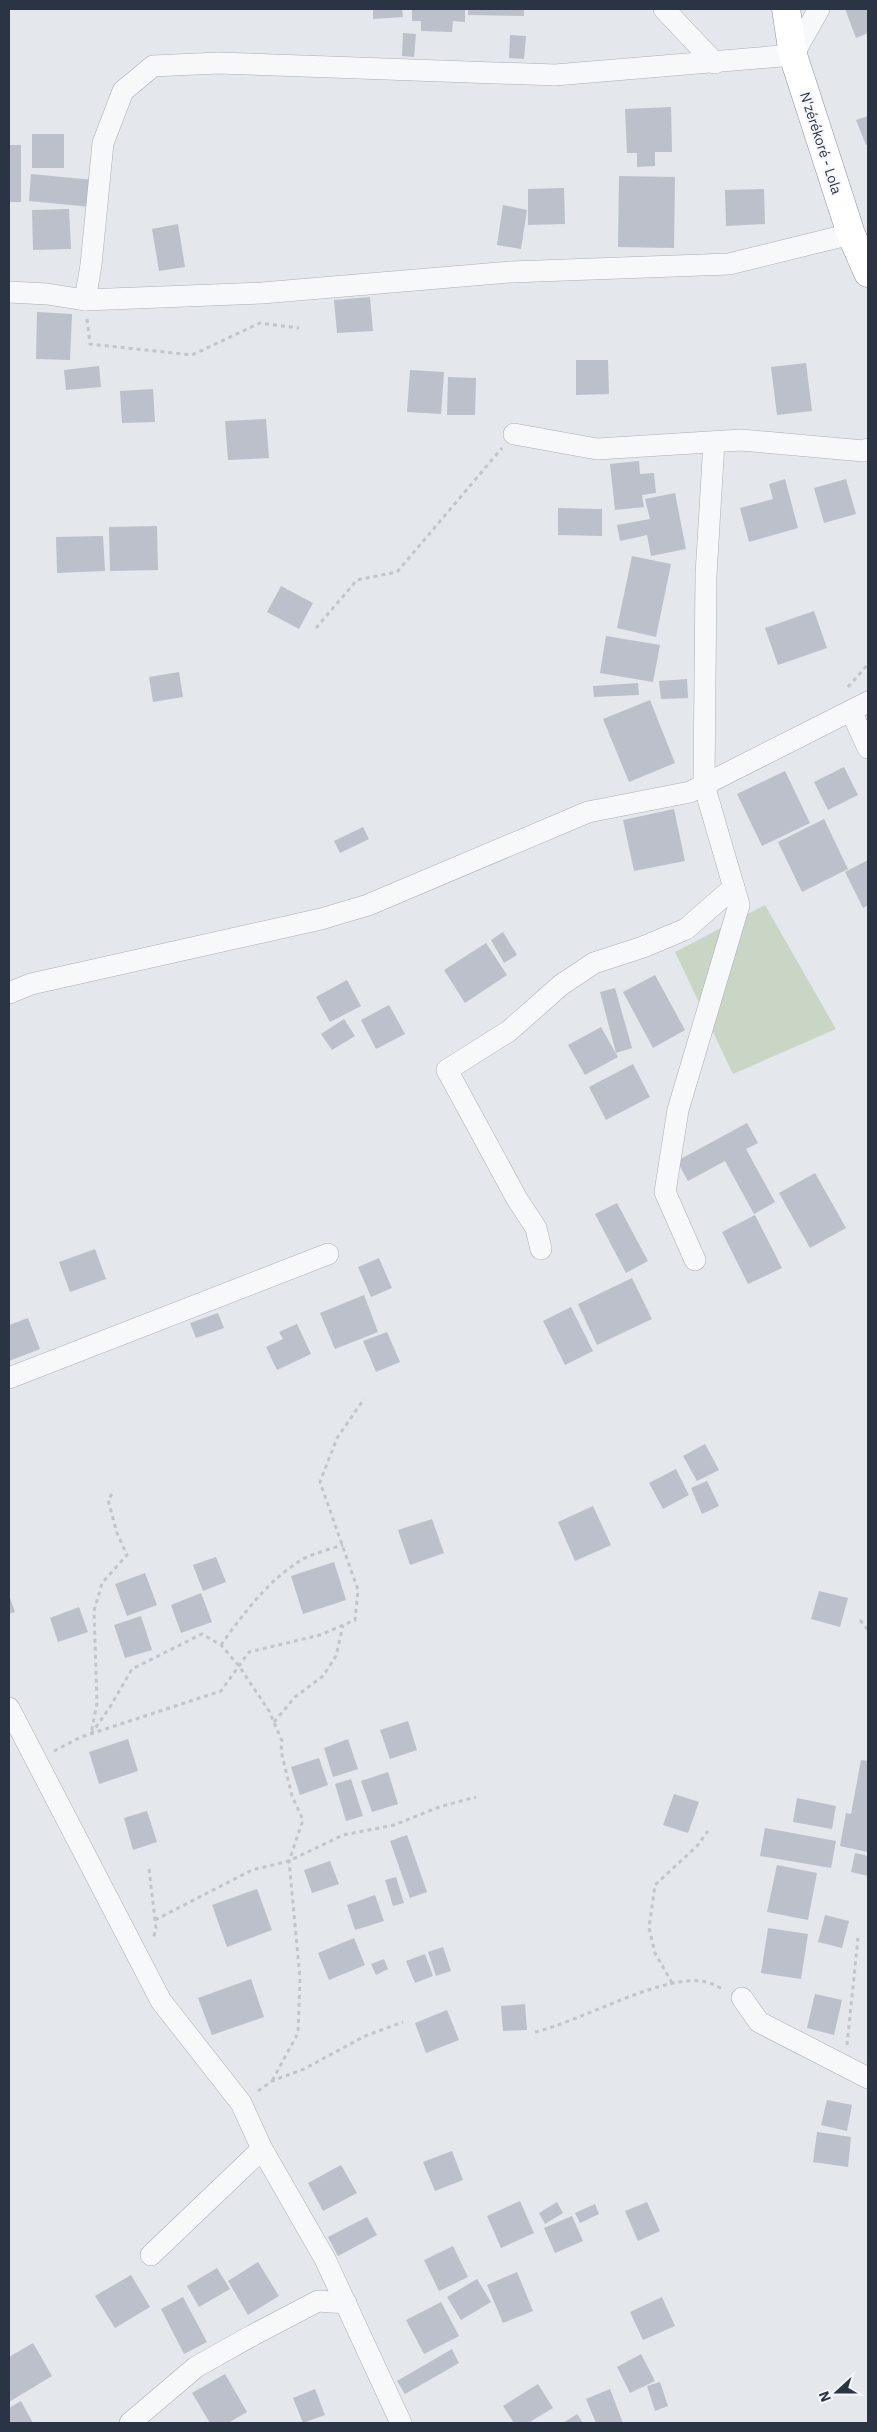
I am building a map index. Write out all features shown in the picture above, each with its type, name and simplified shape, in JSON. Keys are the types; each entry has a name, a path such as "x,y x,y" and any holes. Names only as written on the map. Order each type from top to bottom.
{"highway":[{"name":"N'zérékoré - Lola","path":"786,9 793,55 851,234 868,273"}],"street":[{"path":"664,9 714,63"},
{"path":"85,300 91,265 103,143 123,91 153,66 218,63 555,75 714,63 793,55 819,9"},
{"path":"9,292 47,294 85,300 262,293 511,272 729,264 851,234"},
{"path":"514,434 597,449 741,440 864,451 868,449"},
{"path":"695,1260 665,1192 678,1110 739,905 704,785 706,575 714,442"},
{"path":"9,993 31,984 321,919 368,905 588,812 690,792 860,707 868,748"},
{"path":"541,1249 536,1228 517,1199 447,1070 509,1031 561,985 594,963 643,947 686,929 734,887"},
{"path":"9,1378 328,1254"},
{"path":"9,1708 161,2001 240,2102 262,2149 325,2259 401,2423"},
{"path":"742,1998 759,2022 868,2078"},
{"path":"152,2255 191,2215 223,2188 262,2149"},
{"path":"130,2423 196,2367 252,2335 318,2301 346,2303"}],"path":[{"path":"85,300 90,344 192,355 260,323 299,328"},
{"path":"316,628 357,580 396,572 514,434"},
{"path":"36,1760 92,1734 220,1691 250,1652 320,1635 355,1620 358,1590 320,1482 338,1438 364,1399"},
{"path":"92,1734 97,1703 94,1611 102,1583 127,1555 117,1533 108,1500 112,1494"},
{"path":"221,1645 247,1610 279,1578 303,1559 343,1544"},
{"path":"860,1620 868,1630"},
{"path":"274,1722 296,1697 324,1676 336,1656 343,1625"},
{"path":"92,1734 132,1669 202,1634 221,1645 240,1666 269,1711 282,1741 281,1751 292,1796 303,1820 289,1861 300,1978 298,2033 272,2081"},
{"path":"155,1920 252,1870 289,1861 343,1835 394,1825 442,1806 476,1797"},
{"path":"672,1983 655,1953 649,1928 655,1885 697,1846 708,1831"},
{"path":"146,1973 156,1928 149,1869"},
{"path":"845,2066 858,1938"},
{"path":"535,2032 672,1983 706,1981 742,1998"},
{"path":"240,2102 272,2081 304,2070 365,2036 404,2022"}],"green space":[{"path":"765,905 836,1029 733,1074 675,952"}],"building":[{"path":"373,9 402,9 403,17 373,19"},
{"path":"412,9 465,9 465,22 453,21 452,32 421,31 421,21 412,21"},
{"path":"468,9 524,9 524,16 468,15"},
{"path":"845,9 868,9 868,33 856,38"},
{"path":"403,33 416,34 414,57 402,56"},
{"path":"510,35 526,36 524,59 509,58"},
{"path":"671,107 672,152 655,152 655,166 637,167 637,153 627,153 625,109"},
{"path":"868,116 868,144 866,145 856,120"},
{"path":"32,134 64,134 64,168 32,168"},
{"path":"9,145 21,145 21,202 9,202"},
{"path":"31,174 93,180 91,207 29,201"},
{"path":"619,176 675,177 674,248 618,247"},
{"path":"564,188 565,224 528,225 528,189"},
{"path":"764,189 765,224 726,226 725,190"},
{"path":"503,205 527,210 521,249 497,245"},
{"path":"69,209 71,249 33,250 32,210"},
{"path":"178,224 185,267 159,271 152,229"},
{"path":"370,297 373,331 337,333 334,300"},
{"path":"37,312 72,314 70,360 36,359"},
{"path":"576,360 608,360 609,394 576,395"},
{"path":"806,363 812,411 777,415 771,367"},
{"path":"99,366 101,387 66,390 64,370"},
{"path":"410,370 444,372 441,414 407,412"},
{"path":"448,377 476,378 475,415 447,415"},
{"path":"153,389 155,422 122,423 120,391"},
{"path":"266,419 269,458 228,460 225,421"},
{"path":"639,461 640,474 654,473 656,493 642,495 644,507 615,510 610,464"},
{"path":"785,479 798,528 749,542 740,508 773,499 769,484"},
{"path":"846,479 856,514 824,523 814,488"},
{"path":"675,493 686,549 651,556 647,535 620,541 617,525 650,519 645,499"},
{"path":"558,508 602,509 602,536 558,535"},
{"path":"157,526 158,570 110,571 109,527"},
{"path":"103,536 105,571 57,573 56,537"},
{"path":"632,556 671,564 656,637 617,628"},
{"path":"281,586 313,603 299,629 267,612"},
{"path":"814,611 827,648 778,665 765,628"},
{"path":"606,636 660,645 653,682 600,673"},
{"path":"179,672 183,697 153,702 149,677"},
{"path":"687,679 688,698 661,699 659,681"},
{"path":"638,683 639,695 594,697 593,686"},
{"path":"650,700 675,763 629,782 603,719"},
{"path":"844,767 858,795 828,810 814,782"},
{"path":"785,771 810,823 762,846 737,794"},
{"path":"674,809 685,861 634,871 623,820"},
{"path":"824,819 848,869 802,892 778,842"},
{"path":"363,827 369,839 340,853 334,841"},
{"path":"868,860 868,905 863,908 845,872"},
{"path":"503,932 517,955 504,963 491,940"},
{"path":"486,943 507,975 465,1003 444,970"},
{"path":"655,975 685,1030 653,1048 623,992"},
{"path":"347,980 361,1006 330,1022 316,997"},
{"path":"615,988 632,1048 616,1053 600,992"},
{"path":"389,1005 405,1034 376,1049 361,1020"},
{"path":"344,1019 355,1036 332,1050 321,1034"},
{"path":"601,1027 618,1057 585,1075 568,1045"},
{"path":"633,1064 650,1097 606,1120 589,1087"},
{"path":"747,1123 758,1143 746,1149 775,1202 754,1214 725,1161 688,1181 677,1161"},
{"path":"815,1173 846,1228 810,1248 779,1193"},
{"path":"617,1203 648,1261 626,1273 595,1214"},
{"path":"755,1215 782,1268 748,1284 722,1232"},
{"path":"95,1249 106,1279 70,1292 59,1262"},
{"path":"379,1258 392,1288 371,1297 358,1267"},
{"path":"632,1278 652,1319 597,1345 578,1304"},
{"path":"364,1295 378,1332 335,1349 320,1313"},
{"path":"571,1307 593,1351 565,1365 543,1321"},
{"path":"218,1313 224,1328 196,1338 190,1323"},
{"path":"28,1318 40,1349 9,1361 9,1325"},
{"path":"297,1324 311,1354 277,1370 266,1347 283,1339 279,1332"},
{"path":"387,1332 400,1362 376,1372 363,1341"},
{"path":"705,1444 719,1470 697,1481 683,1456"},
{"path":"676,1469 689,1495 663,1509 649,1483"},
{"path":"707,1481 719,1506 702,1514 691,1488"},
{"path":"593,1506 611,1545 575,1561 558,1522"},
{"path":"432,1519 444,1553 410,1565 398,1530"},
{"path":"216,1557 226,1582 203,1591 193,1565"},
{"path":"334,1562 346,1600 303,1614 291,1576"},
{"path":"145,1573 157,1605 127,1616 115,1584"},
{"path":"819,1591 848,1598 840,1627 811,1619"},
{"path":"201,1593 212,1622 181,1633 171,1605"},
{"path":"9,1595 15,1612 9,1614"},
{"path":"79,1607 88,1632 58,1642 50,1618"},
{"path":"141,1616 152,1650 125,1658 114,1625"},
{"path":"408,1721 417,1750 390,1759 380,1730"},
{"path":"128,1739 138,1771 99,1784 89,1752"},
{"path":"348,1739 358,1769 333,1777 324,1748"},
{"path":"319,1758 328,1785 300,1795 291,1767"},
{"path":"861,1760 868,1761 868,1852 840,1846 846,1813 851,1814"},
{"path":"388,1772 398,1804 372,1812 361,1781"},
{"path":"351,1779 363,1816 346,1821 335,1784"},
{"path":"674,1794 699,1802 688,1833 663,1825"},
{"path":"797,1798 836,1806 832,1829 793,1822"},
{"path":"147,1811 157,1842 133,1850 124,1818"},
{"path":"765,1828 836,1841 831,1868 760,1856"},
{"path":"407,1835 427,1892 410,1898 390,1841"},
{"path":"855,1853 868,1856 868,1876 851,1872"},
{"path":"330,1861 339,1884 312,1893 304,1870"},
{"path":"777,1865 817,1873 808,1920 767,1912"},
{"path":"396,1877 404,1903 393,1906 385,1880"},
{"path":"257,1889 272,1930 227,1947 212,1905"},
{"path":"375,1895 384,1921 355,1930 347,1905"},
{"path":"825,1915 849,1921 842,1948 818,1942"},
{"path":"768,1928 808,1934 801,1979 761,1973"},
{"path":"354,1938 365,1965 329,1980 318,1953"},
{"path":"443,1947 451,1971 436,1976 428,1952"},
{"path":"425,1954 433,1976 415,1983 406,1961"},
{"path":"384,1959 388,1969 376,1975 371,1964"},
{"path":"251,1979 264,2017 212,2035 198,1998"},
{"path":"815,1994 842,2000 834,2035 807,2028"},
{"path":"525,2004 527,2030 503,2031 501,2006"},
{"path":"447,2010 459,2040 426,2053 415,2023"},
{"path":"827,2100 852,2105 847,2131 821,2125"},
{"path":"817,2132 851,2137 848,2167 813,2162"},
{"path":"452,2151 463,2180 435,2191 423,2162"},
{"path":"341,2165 357,2193 323,2211 308,2183"},
{"path":"520,2201 534,2233 501,2248 487,2216"},
{"path":"557,2202 563,2213 545,2224 539,2213"},
{"path":"647,2202 660,2231 638,2241 625,2211"},
{"path":"595,2204 599,2214 580,2223 575,2213"},
{"path":"572,2216 583,2241 555,2253 544,2228"},
{"path":"367,2217 377,2235 338,2256 328,2237"},
{"path":"453,2246 468,2277 439,2291 424,2260"},
{"path":"258,2262 279,2296 248,2315 228,2281"},
{"path":"217,2268 230,2289 199,2307 187,2286"},
{"path":"517,2272 533,2311 503,2323 487,2285"},
{"path":"131,2275 150,2307 115,2328 95,2296"},
{"path":"477,2279 491,2302 461,2320 447,2297"},
{"path":"183,2297 207,2342 184,2354 161,2309"},
{"path":"662,2297 675,2326 643,2340 630,2312"},
{"path":"441,2302 459,2336 424,2354 406,2320"},
{"path":"33,2343 52,2376 9,2402 9,2357"},
{"path":"452,2349 459,2363 405,2394 397,2381"},
{"path":"641,2354 655,2381 630,2393 617,2367"},
{"path":"225,2374 247,2412 228,2423 210,2423 192,2393"},
{"path":"660,2382 668,2406 655,2411 647,2386"},
{"path":"538,2384 553,2408 528,2423 514,2423 503,2406"},
{"path":"315,2389 325,2415 303,2423 293,2398"},
{"path":"610,2389 623,2423 596,2423 586,2399"},
{"path":"21,2401 33,2423 9,2423 9,2408"},
{"path":"577,2414 583,2423 563,2423"}]}
